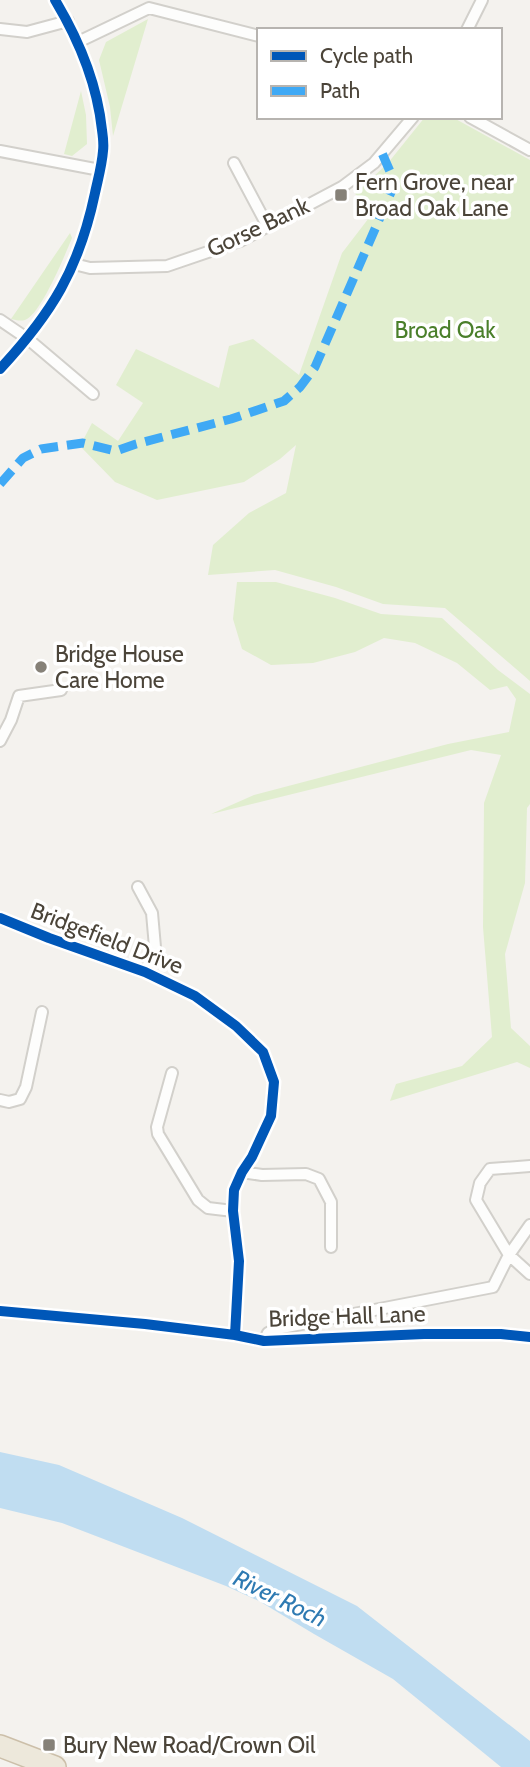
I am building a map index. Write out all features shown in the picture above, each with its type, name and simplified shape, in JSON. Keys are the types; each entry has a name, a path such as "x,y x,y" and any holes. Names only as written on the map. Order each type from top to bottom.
{"highway":[{"path":"0,1746 55,1767"}],"street":[{"path":"0,369 28,339 55,302 74,264 88,226 104,149 93,80 78,42 55,0"},
{"path":"468,28 482,0"},
{"path":"78,42 149,8 257,35"},
{"path":"0,29 27,32 68,21"},
{"name":"Gorse Bank","path":"74,264 90,268 167,266 240,241 342,187 374,163 411,119"},
{"path":"474,119 530,150"},
{"path":"0,151 100,170"},
{"path":"234,163 268,227"},
{"path":"0,320 28,339 93,394"},
{"path":"0,741 19,696 61,690"},
{"path":"138,887 152,913 155,947 145,972"},
{"name":"Bridgefield Drive","path":"0,918 145,972 195,996 236,1026 263,1052 274,1082 271,1116 234,1190 233,1211 239,1261 235,1335"},
{"path":"0,1100 9,1102 20,1099 26,1087 42,1013"},
{"path":"172,1073 157,1126 158,1134 198,1200 208,1208 233,1211"},
{"path":"530,1166 490,1169 480,1183 476,1200 509,1255 530,1274"},
{"path":"242,1172 261,1175 306,1174 319,1179 331,1202 331,1247"},
{"path":"264,1342 268,1333 276,1329 493,1287 509,1255 530,1225"},
{"name":"Bridge Hall Lane","path":"0,1311 145,1324 235,1335 264,1342 424,1334 501,1334 530,1337"}],"green space":[{"path":"148,19 113,136 110,107 99,60 106,42"},
{"path":"81,91 86,115 87,144 72,156 64,154"},
{"name":"Broad Oak","path":"423,119 456,119 530,160 530,681 445,608 383,604 336,587 275,570 208,575 213,545 249,513 286,493 296,445 280,459 244,482 157,500 115,482 80,446 92,423 118,441 143,403 116,385 136,349 219,388 229,346 253,339 299,375 342,253 375,210 355,194 388,163"},
{"path":"70,233 72,238 69,246 33,314 21,321 11,319"},
{"path":"237,582 276,582 381,614 442,618 498,670 530,694 530,804 527,808 525,883 505,954 511,1028 530,1046 530,1068 517,1062 390,1101 396,1084 462,1066 492,1037 483,927 484,803 501,755 471,750 211,814 254,795 448,744 509,732 516,699 507,686 490,690 457,663 415,643 384,638 355,652 313,663 271,665 242,649 233,619"}],"water":[{"name":"River Roch","path":"0,1452 59,1465 182,1518 357,1606 530,1741 530,1767 501,1767 393,1679 259,1601 62,1523 0,1508"}],"marked path":[{"path":"0,484 23,458 41,449 83,443 116,451 231,419 284,401 300,387 315,367 395,183 382,153"}],"cycle path":[{"path":"0,369 35,329 72,267 81,245 102,162 103,135 96,95 79,46 55,0"},
{"path":"0,918 145,972 195,996 236,1026 263,1052 274,1082 271,1116 234,1190 233,1211 239,1261 235,1335"},
{"path":"0,1311 145,1324 264,1341 424,1334 501,1334 530,1337"}],"place":[{"name":"Fern Grove, near Broad Oak Lane","path":"341,195"},
{"name":"Bridge House Care Home","path":"41,667"},
{"name":"Bury New Road/Crown Oil","path":"49,1745"}]}
